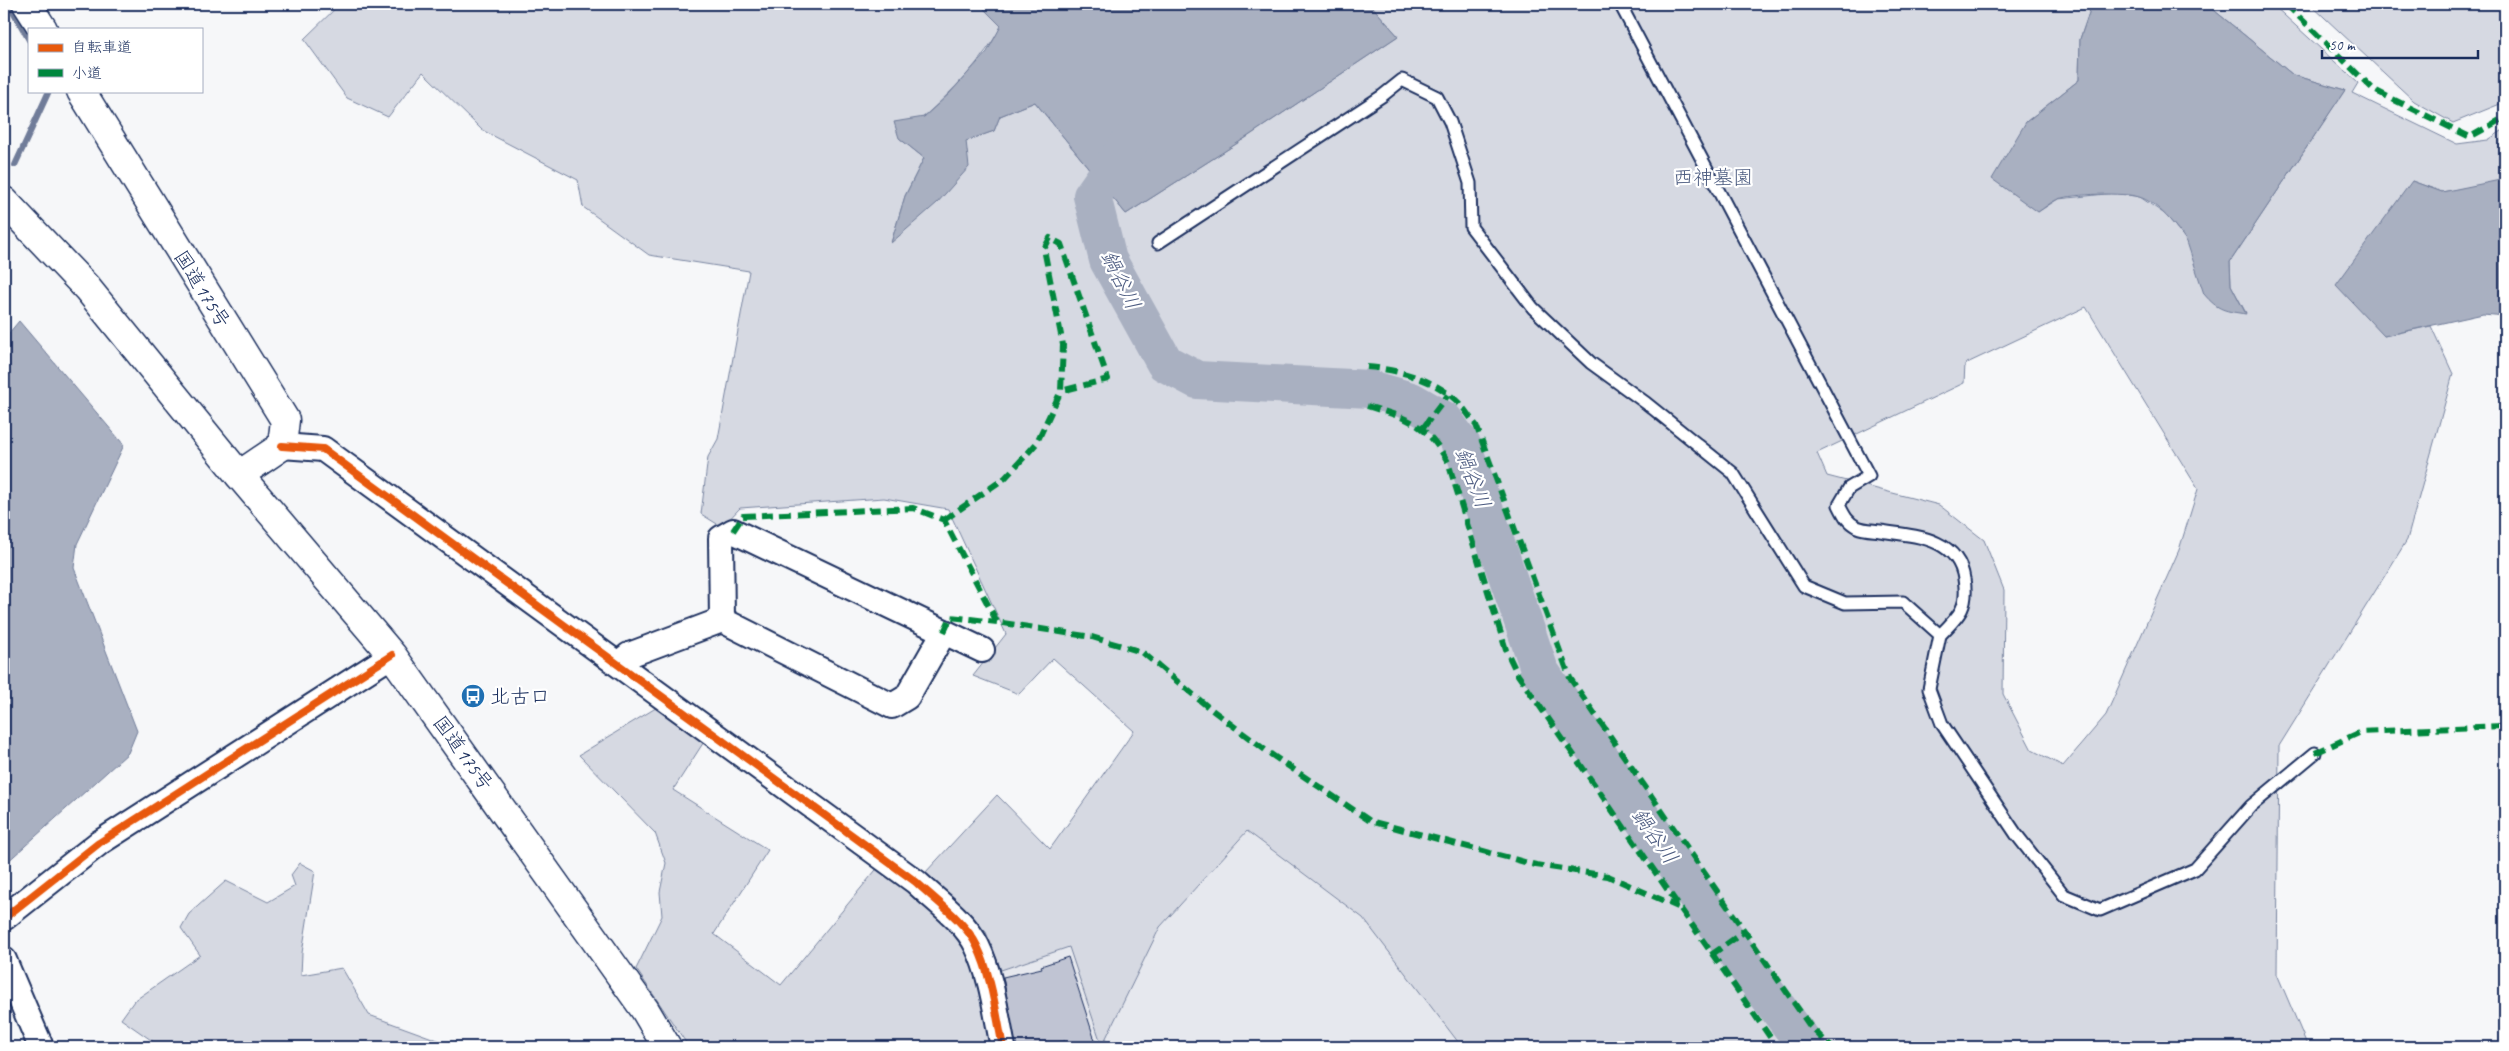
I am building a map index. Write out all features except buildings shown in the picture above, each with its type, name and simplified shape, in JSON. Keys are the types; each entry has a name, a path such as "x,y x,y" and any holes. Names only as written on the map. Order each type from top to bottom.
{"highway":[{"path":"27,4 42,28"},
{"name":"国道175号","path":"82,92 286,420 282,446"},
{"name":"国道175号","path":"4,201 87,288 239,475 392,655 645,1010 667,1047"},
{"path":"239,475 282,446"}],"street":[{"path":"282,446 323,449 916,882 957,920 977,945 987,974 1003,1047"},
{"path":"722,620 721,538 733,531 982,650"},
{"path":"618,664 629,655 722,620 892,706 907,697 944,632"},
{"path":"4,918 99,843 392,655"},
{"path":"4,960 41,1047"}],"lane":[{"path":"1620,4 1869,476 1849,488 1839,505 1846,520 1859,528 1929,538 1950,550 1963,570 1967,594 1960,616 1940,635 1929,689 1942,724 2016,834 2064,895 2100,910 2195,869 2251,806 2315,753"},
{"path":"1158,243 1382,96 1402,80 1437,97 1450,122 1470,183 1472,227 1533,308 1591,363 1646,403 1733,473 1804,586 1845,603 1903,602 1940,635"}],"shaded area":[{"path":"1247,831 1363,918 1462,1047 998,1047 980,971 1001,970 1069,947 1102,1045 1160,927"}],"green space":[{"name":"西神墓園","path":"340,4 979,4 1002,26 968,73 942,100 899,138 924,158 905,196 891,243 965,141 994,131 1000,116 1035,102 1126,214 1247,137 1398,36 1370,4 2088,4 2090,10 2080,39 2079,80 2026,122 2038,212 2058,199 2115,193 2140,197 2166,215 2246,313 2231,285 2230,262 2345,90 2293,75 2215,11 2211,4 2272,4 2358,83 2352,93 2457,144 2488,140 2505,129 2505,179 2503,181 2442,192 2412,181 2384,336 2431,326 2453,374 2407,540 2279,746 2277,974 2308,1047 1462,1047 1363,918 1247,831 1160,927 1102,1046 1069,947 1001,970 986,932 925,873 997,795 1050,849 1134,731 1053,658 1019,694 973,676 1006,634 948,509 884,498 740,508 722,527 701,514 708,457 718,439 749,271 649,255 583,207 578,180 482,130 423,72 388,117 347,98 304,39","holes":["2086,307 2198,489 2179,550 2106,715 2063,766 2032,750 2003,694 2004,590 1984,540 1939,505 1827,476 1817,453 1964,383 1965,364"]},
{"path":"2310,4 2505,4 2505,102 2453,123 2414,101"},
{"path":"659,706 707,737 673,790 768,850 714,934 781,985 880,865 955,923 971,948 998,1047 689,1047 636,969 662,916 660,892 666,863 655,833 579,755"},
{"path":"300,863 315,871 302,953 301,975 342,968 369,1015 457,1047 161,1047 121,1019 134,1001 200,955 181,928 189,914 226,881 268,902 295,886 291,875"}],"water":[{"path":"979,4 1370,4 1398,36 1247,137 1126,214 1035,102 1000,116 994,131 966,141 969,167 937,203 891,243 905,196 924,158 899,138 894,122 924,117 949,94 987,52 1001,26"},
{"path":"2088,4 2211,4 2215,11 2293,75 2345,90 2230,262 2231,285 2246,314 2218,307 2204,294 2187,242 2166,216 2146,200 2122,194 2065,197 2050,203 2038,212 1992,179 2026,122 2079,80 2080,39 2090,10"},
{"path":"2505,179 2505,316 2483,314 2384,336 2336,285 2412,181 2442,192"},
{"path":"19,321 124,445 77,544 74,568 137,731 128,753 4,865 4,339"}],"waterway":[{"path":"9,4 28,38"},
{"path":"15,165 49,92"},
{"name":"鍋谷川","path":"1131,140 1092,196 1108,260 1165,363 1197,380 1370,389 1411,401 1444,420 1463,447 1540,671 1737,954 1807,1047"}],"marked path":[{"path":"2286,4 2374,90 2470,137 2505,117"},
{"path":"944,520 1005,478 1036,444 1061,391 1063,345 1044,249 1050,238 1061,244 1108,379 1061,391"},
{"path":"1367,367 1404,373 1428,382 1450,395 1459,403 1476,425 1570,678 1810,1026 1831,1047"},
{"path":"1423,428 1448,395"},
{"path":"1367,406 1415,424 1432,438 1440,449 1448,462 1506,650 1518,675 1777,1047"},
{"path":"733,531 743,516 913,508 944,520 997,622 1092,637 1142,652 1208,707 1272,755 1370,821 1536,865 1608,876 1678,907"},
{"path":"944,632 951,617 997,622"},
{"path":"2315,753 2361,732 2505,726"},
{"path":"1711,955 1745,931"}],"cycle path":[{"path":"282,446 323,449 916,882 958,920 977,946 990,983 1003,1047"},
{"path":"4,918 99,843 392,655"}],"place":[{"name":"北古口","path":"473,696"}]}
